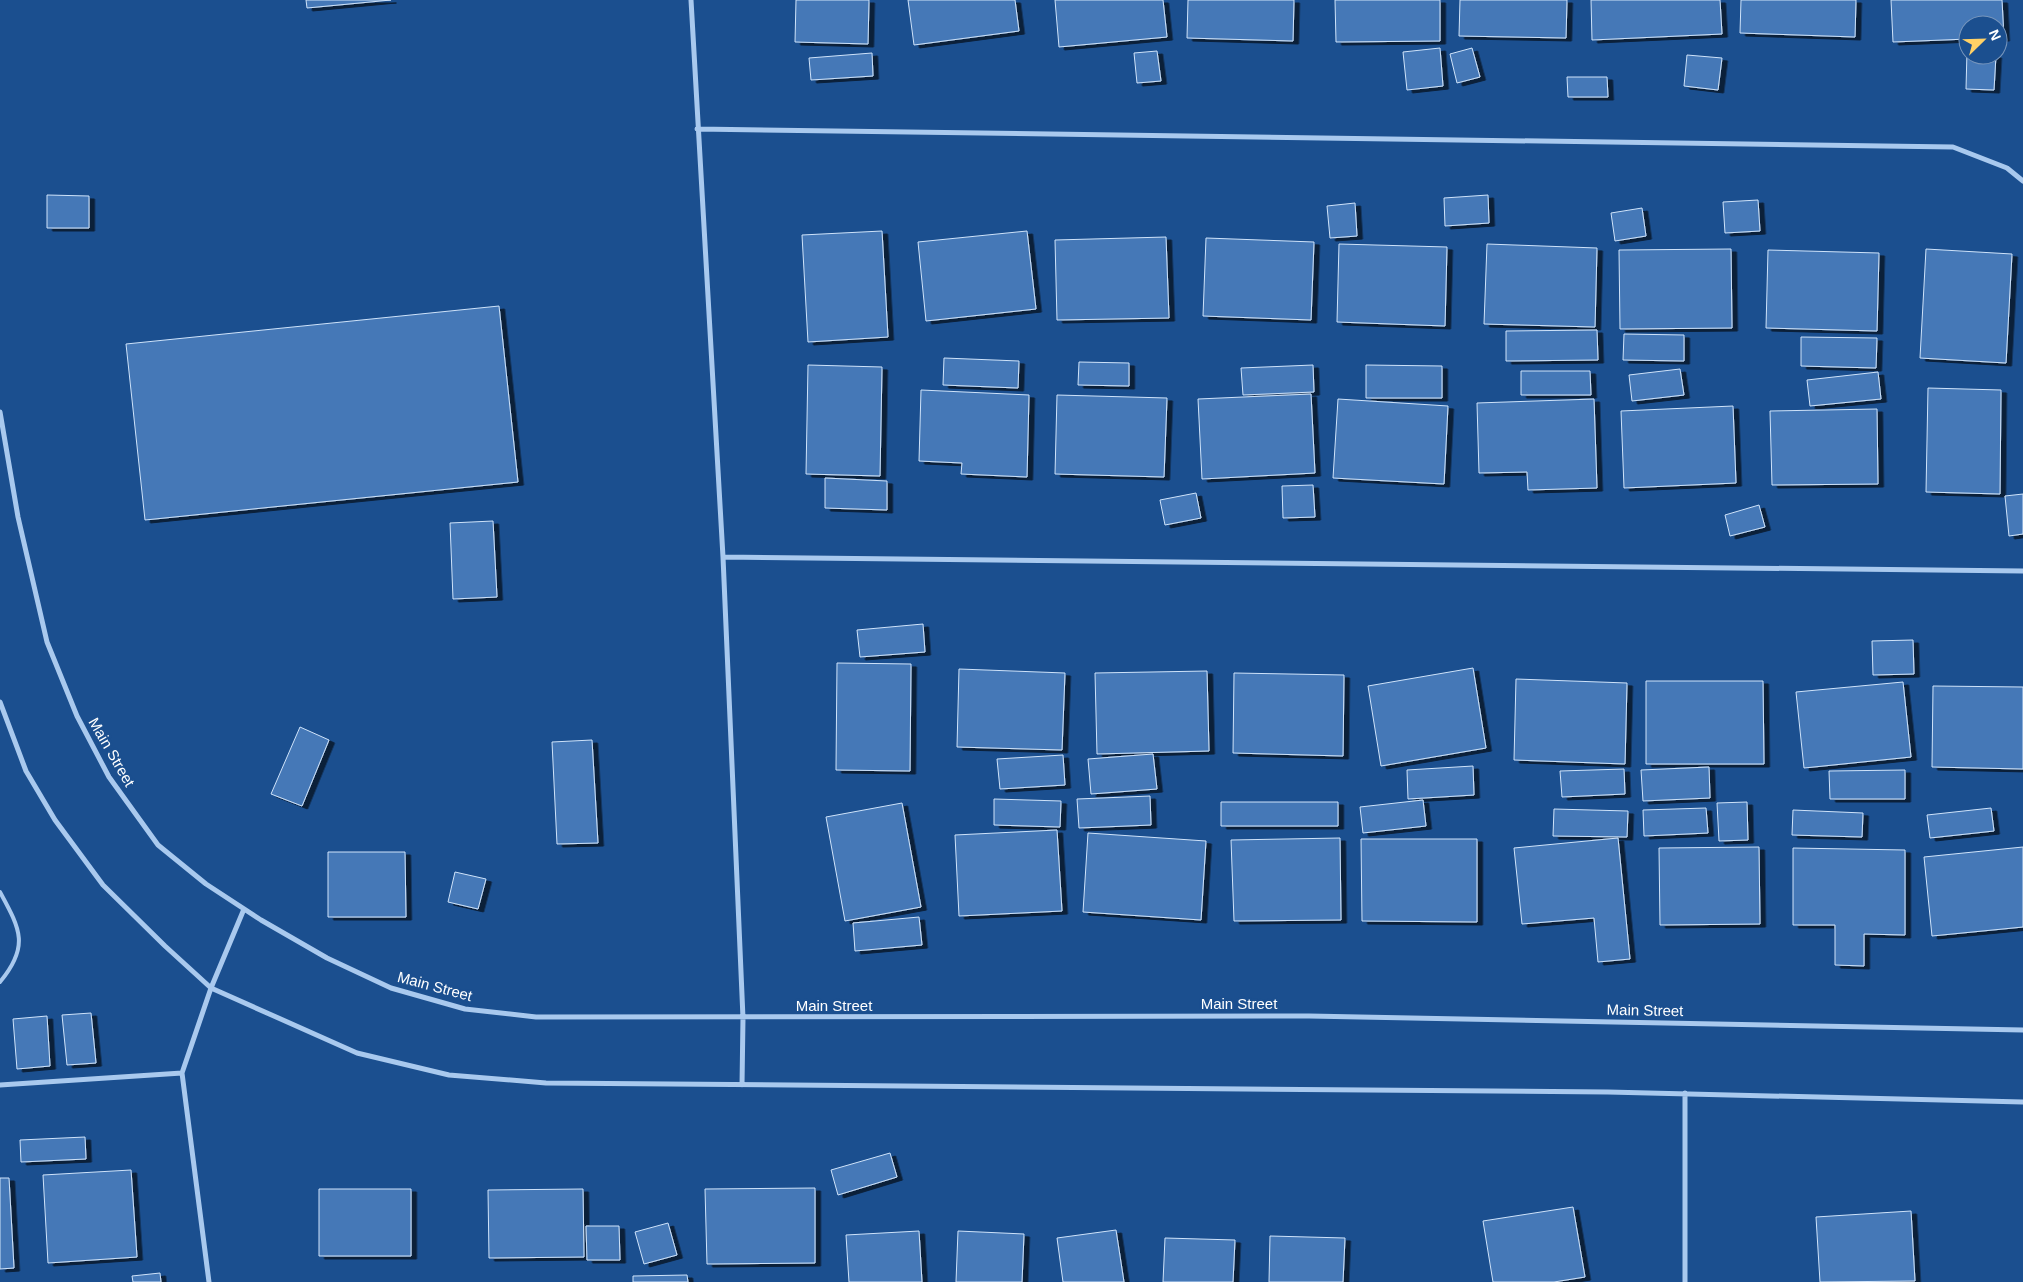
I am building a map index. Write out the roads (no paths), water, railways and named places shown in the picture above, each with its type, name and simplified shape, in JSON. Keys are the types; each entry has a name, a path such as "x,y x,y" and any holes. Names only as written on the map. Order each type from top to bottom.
{"street":[{"path":"691,0 723,557 743,1018 742,1085"},
{"path":"697,129 1953,148 2007,168 2023,181"},
{"name":"Main Street","path":"0,412 18,517 47,642 77,716 109,776 158,845 206,884 244,909 327,958 391,988 465,1009 536,1017 1309,1016 2023,1030"},
{"path":"723,557 2023,571"},
{"path":"0,702 26,771 55,820 98,878 165,946 211,988 357,1053 449,1075 546,1084 1685,1093 2023,1102"},
{"path":"209,1282 182,1073 211,988 244,909"},
{"path":"0,1084 182,1073"},
{"path":"1685,1093 1685,1282"}],"lane":[{"path":"0,892 17,922 20,946 11,969 0,982"}]}
